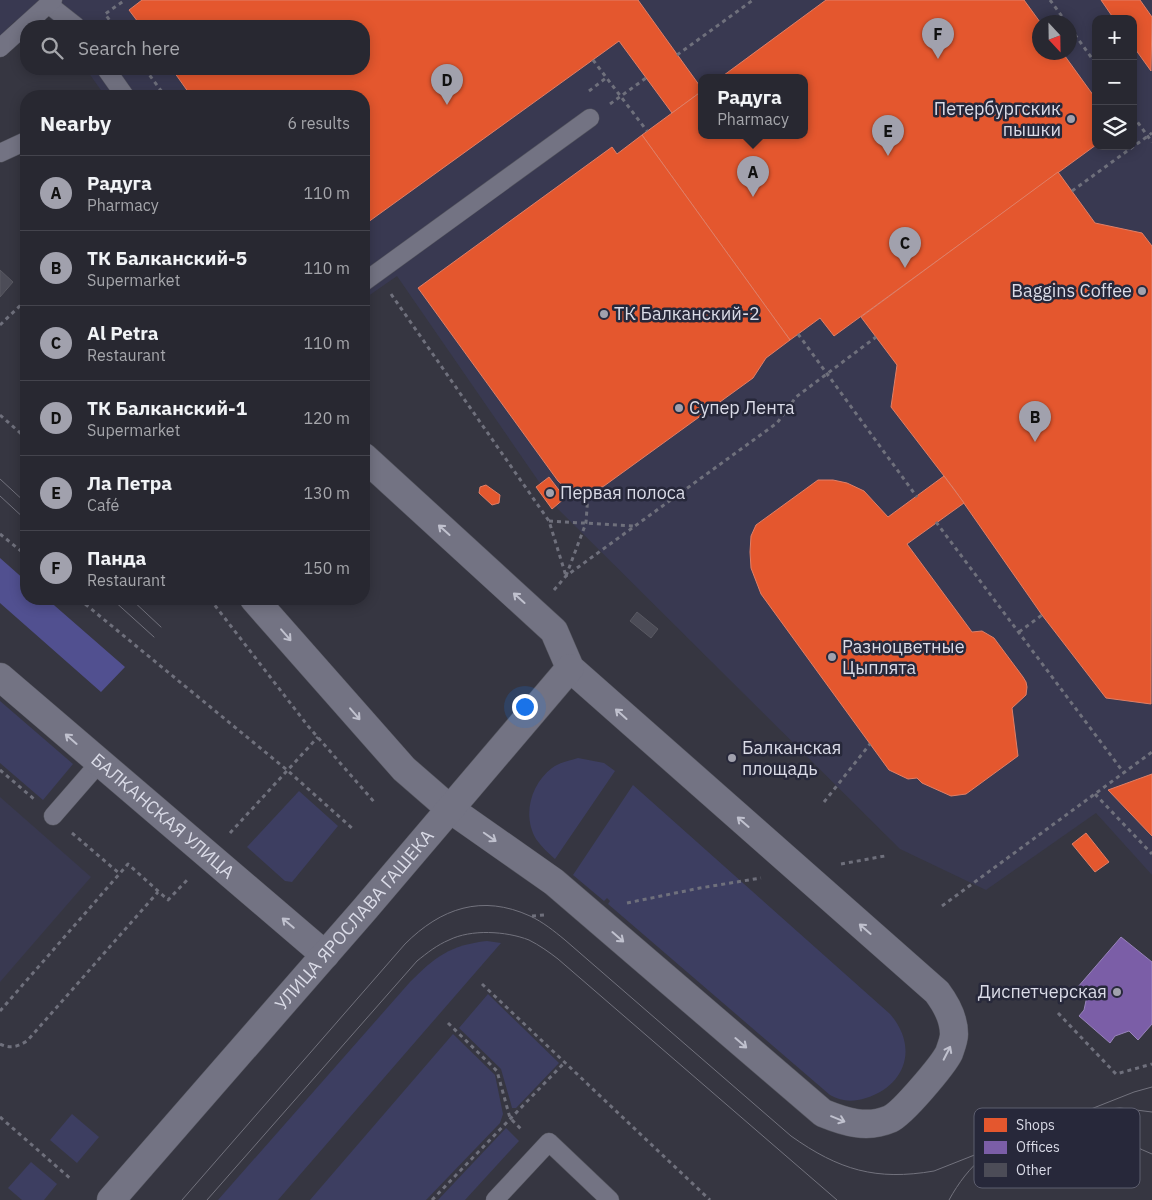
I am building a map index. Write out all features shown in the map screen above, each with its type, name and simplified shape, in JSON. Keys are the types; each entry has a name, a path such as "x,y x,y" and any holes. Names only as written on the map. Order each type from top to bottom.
{"street":[{"path":"259,605 404,769 450,809 554,882 823,1113 845,1122 868,1124 891,1118 919,1093 948,1054 954,1036 952,1020 946,1004 937,992 570,668 554,632 370,463"},
{"name":"УЛИЦА ЯРОСЛАВА ГАШЕКА","path":"111,1200 325,955 570,668"},
{"name":"БАЛКАНСКАЯ УЛИЦА","path":"0,677 325,955"}],"lane":[{"path":"31,20 51,2 70,20"},
{"path":"0,48 20,30"},
{"path":"110,75 121,90"},
{"path":"370,277 590,118"},
{"path":"0,153 20,144"},
{"path":"53,816 100,762"},
{"path":"495,1200 549,1142 610,1200"}],"path":[{"path":"110,20 105,14 125,0"},
{"path":"677,55 753,0"},
{"path":"1050,0 1061,15"},
{"path":"1077,38 1093,60"},
{"path":"593,60 647,131"},
{"path":"149,75 161,90"},
{"path":"590,118 646,78"},
{"path":"1137,121 1152,142"},
{"path":"1072,191 1152,133"},
{"path":"370,277 549,520 566,576"},
{"path":"0,325 20,306"},
{"path":"798,334 917,496"},
{"path":"553,592 566,576 777,423 796,397 876,337"},
{"path":"0,415 20,433"},
{"path":"566,576 586,523 588,493"},
{"path":"549,520 634,526"},
{"path":"936,522 1124,773"},
{"path":"0,534 20,550"},
{"path":"86,605 287,770 353,829"},
{"path":"214,605 318,737 375,803"},
{"path":"1020,632 1042,615"},
{"path":"227,836 318,737"},
{"path":"824,802 870,744"},
{"path":"942,906 1152,752"},
{"path":"0,770 120,874"},
{"path":"1095,794 1152,854"},
{"path":"532,916 638,902 700,888 885,856"},
{"path":"0,1011 128,864 168,900 190,877"},
{"path":"0,1044 8,1048 18,1046 27,1041 158,892"},
{"path":"482,984 710,1200"},
{"path":"1058,1012 1116,1074 1152,1064"},
{"path":"448,1023 497,1071 510,1118"},
{"path":"432,1200 565,1062"},
{"path":"0,1117 72,1180"}],"shaded area":[{"name":"Балканская площадь","path":"0,0 1152,0 1152,875 1096,813 986,890 900,849 557,508 397,276 370,295 370,90 101,90 90,75 370,75 370,20 52,20 49,16 15,21 0,36"},
{"path":"0,558 20,576 20,605 54,605 125,667 101,692 0,603"},
{"path":"0,701 73,764 43,800 0,763"},
{"path":"578,758 604,763 615,771 555,859 538,842 532,830 529,810 531,800 539,782 552,768"},
{"path":"633,785 890,1014 899,1026 906,1051 904,1063 899,1074 891,1084 880,1092 857,1100 848,1101 830,1095 608,904 610,901 607,898 604,901 573,875"},
{"path":"299,791 338,826 292,882 285,881 247,847"},
{"path":"0,797 91,877 0,982"},
{"path":"487,941 501,943 278,1200 218,1200 419,973 436,959 453,949"},
{"path":"488,994 559,1063 516,1108 512,1108 501,1069 459,1028"},
{"path":"453,1034 495,1075 503,1114 500,1123 426,1200 310,1200"},
{"path":"72,1114 99,1137 77,1163 50,1140"},
{"path":"506,1128 519,1141 465,1200 438,1200"},
{"path":"31,1162 57,1184 44,1200 22,1200 8,1188"}],"building: Shops":[{"path":"142,0 638,0 698,83 698,94 672,113 619,41 370,221 370,90 187,90 176,75 370,75 370,20 136,20 129,10"},
{"path":"826,0 1024,0 1035,15 1032,15 1032,60 1068,60 1092,93 1092,148 834,336 820,318 790,340 642,135 698,94 698,139 808,139 808,74 725,74"},
{"path":"1101,0 1140,0 1152,17 1151,71 1137,52 1137,15 1111,15"},
{"name":"ТК Балканский-2","path":"642,135 790,340 766,358 753,378 604,486 588,493 578,493 569,491 558,481 418,288 612,147 617,154"},
{"path":"1058,172 1095,223 1142,233 1152,246 1151,704 1106,698 1042,615 954,489 891,407 897,365 861,317"},
{"path":"944,476 964,503 907,544 972,632 982,631 994,638 1023,677 1027,687 1026,695 1012,708 1018,756 966,794 951,796 922,783 917,778 908,779 889,770 761,594 751,568 750,552 751,536 756,525 818,480 833,480 847,483 864,491 888,517"},
{"name":"Первая полоса","path":"549,477 565,498 552,509 536,487"},
{"path":"486,485 500,495 499,503 492,505 479,493 480,487"},
{"path":"1152,774 1152,836 1108,790"},
{"path":"1086,833 1109,862 1095,872 1072,844"}],"building: Offices":[{"name":"Диспетчерская","path":"1121,937 1152,962 1152,1024 1138,1040 1129,1031 1115,1036 1110,1043 1079,1016 1084,1010 1087,996 1077,988"}],"building: Other":[{"path":"0,270 13,282 0,297"},
{"path":"637,612 658,629 651,638 630,621"}],"tram line":[{"path":"0,479 20,497"},
{"path":"0,496 20,514"},
{"path":"119,605 154,637"},
{"path":"137,605 161,627"},
{"path":"182,1200 405,944 433,921 463,908 479,906 512,909 530,916 548,927 791,1136 825,1157 859,1170 894,1175 934,1171 974,1155"},
{"path":"207,1200 417,961 436,947 458,936 489,932 529,940 558,959 837,1200"},
{"path":"1093,1108 1152,1087"},
{"path":"1140,1110 1152,1112"},
{"path":"1140,1149 1152,1154"},
{"path":"949,1200 974,1165"}],"place":[{"name":"Панда","path":"938,59"},
{"name":"ТК Балканский-1","path":"447,105"},
{"name":"Петербургскик пышки","path":"1071,119"},
{"name":"Ла Петра","path":"888,156"},
{"name":"Радуга","path":"753,197"},
{"name":"Al Petra","path":"905,268"},
{"name":"Baggins Coffee","path":"1142,291"},
{"name":"ТК Балканский-2","path":"604,314"},
{"name":"Супер Лента","path":"679,408"},
{"name":"ТК Балканский-5","path":"1035,442"},
{"name":"Первая полоса","path":"550,493"},
{"name":"Разноцветные Цыплята","path":"832,657"},
{"name":"Балканская площадь","path":"732,758"},
{"name":"Диспетчерская","path":"1117,992"}]}
